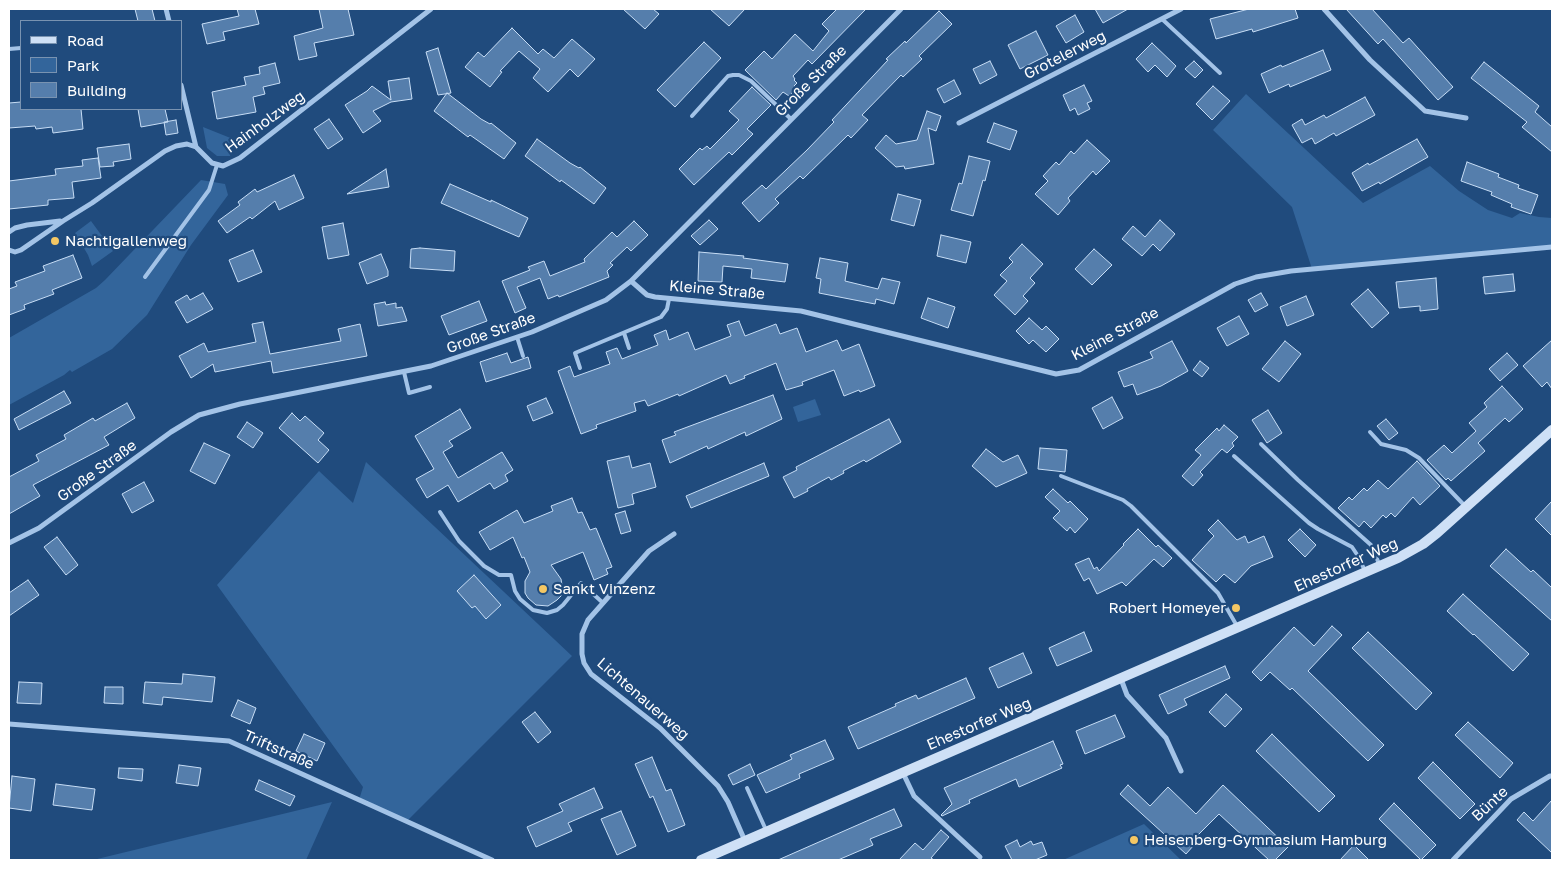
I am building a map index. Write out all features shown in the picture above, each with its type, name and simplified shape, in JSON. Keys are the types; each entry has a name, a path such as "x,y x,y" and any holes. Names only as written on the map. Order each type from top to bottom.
{"main road":[{"name":"Ehestorfer Weg","path":"701,860 1409,553 1423,544 1467,507 1552,430"}],"street":[{"name":"Hainholzweg","path":"217,165 224,166 240,158 431,9"},
{"name":"Große Straße","path":"9,543 39,528 171,432 199,415 240,404 446,362 517,337 599,304 631,281 901,9"},
{"name":"Grotelerweg","path":"959,123 1181,9"},
{"path":"1324,9 1370,60 1425,111 1466,118"},
{"path":"182,89 196,147"},
{"path":"9,250 15,252 21,250 176,146 187,144 196,147 217,165"},
{"path":"9,232 15,228 28,225 63,221"},
{"name":"Kleine Straße","path":"631,281 647,294 669,299 801,311 1056,374 1079,370 1235,284 1256,277 1291,271 1552,247"},
{"name":"Lichtenauerweg","path":"674,534 649,551 602,602 583,630 581,648 586,668 660,728 712,780 728,802 745,841"},
{"path":"1121,679 1127,695 1166,738 1181,771"},
{"name":"Triftstraße","path":"9,724 229,741 492,860"},
{"path":"904,773 914,796 980,856"},
{"name":"Bünte","path":"1453,860 1511,799 1552,776"}],"lane":[{"path":"1162,19 1220,73"},
{"path":"692,116 728,76 739,75 750,81 791,119"},
{"name":"Hainholzweg","path":"145,277 209,190 217,165"},
{"path":"580,368 575,353 661,317 667,309 669,299"},
{"path":"624,333 630,348"},
{"path":"517,337 523,356"},
{"path":"404,372 409,393 430,388"},
{"path":"1370,432 1382,444 1406,450 1419,458 1467,507"},
{"path":"1260,444 1371,545 1380,566"},
{"path":"1234,456 1318,530 1352,547 1366,573"},
{"path":"1061,476 1122,500 1131,506 1218,593 1238,628"},
{"path":"440,512 459,541 484,566 499,575 512,575 515,591 520,599 533,610 547,613 557,610 580,583 602,602"},
{"path":"747,788 766,832"}],"green space":[{"path":"1246,94 1363,203 1430,166 1459,191 1488,210 1512,218 1520,213 1552,218 1552,247 1312,269 1292,207 1213,130"},
{"path":"203,127 233,139 230,156 217,156 207,148"},
{"path":"201,180 225,184 228,195 191,245 147,315 112,349 72,372 70,370 9,405 9,338 96,288"},
{"path":"91,221 113,251 92,266 75,233"},
{"path":"815,399 821,415 798,422 793,407"},
{"path":"366,462 572,656 406,822 359,800 363,787 217,585 319,471 353,503"},
{"path":"332,802 306,860 93,860"},
{"name":"Heisenberg-Gymnasium Hamburg","path":"1144,824 1181,860 1063,860"}],"building":[{"path":"135,9 152,9 155,20 138,20"},
{"path":"237,9 255,9 259,24 223,32 225,40 207,44 202,24 239,16"},
{"path":"319,9 348,9 354,35 314,43 317,56 299,60 294,36 323,28"},
{"path":"623,9 653,9 659,14 645,29"},
{"path":"710,9 745,9 729,26"},
{"path":"837,9 866,9 812,64 808,60 793,76 797,83 794,86 797,88 789,96 783,92 776,100 745,70 764,51 772,59 795,34 813,51 829,31 822,24"},
{"path":"1095,9 1128,9 1103,23"},
{"path":"1249,9 1295,9 1298,18 1253,32 1252,29 1216,39 1210,19"},
{"path":"1346,9 1372,9 1403,43 1409,38 1453,87 1438,100 1383,39 1378,44"},
{"path":"939,11 952,24 919,56 922,59 903,77 901,75 862,115 868,120 851,138 848,135 803,179 800,176 775,199 779,203 759,222 742,203 762,185 766,189 807,150 888,60 886,59 905,41 906,43"},
{"path":"1075,15 1084,32 1066,43 1056,26"},
{"path":"512,28 538,54 543,49 554,58 572,39 595,59 578,77 570,69 548,92 533,78 540,69 519,51 500,71 502,72 490,87 465,67 478,52 484,57"},
{"path":"1036,31 1048,55 1020,69 1008,45"},
{"path":"704,42 721,58 675,107 657,90"},
{"path":"1152,43 1176,66 1167,77 1155,65 1148,72 1136,59"},
{"path":"438,48 451,93 438,95 426,52"},
{"path":"1323,50 1331,70 1290,87 1289,84 1269,93 1261,74"},
{"path":"990,61 997,75 980,84 973,69"},
{"path":"1194,61 1203,70 1195,78 1185,69"},
{"path":"1484,62 1539,106 1535,112 1552,127 1552,152 1522,127 1527,122 1471,78"},
{"path":"275,63 280,83 263,87 265,94 253,97 256,112 217,119 212,92 246,85 244,77 260,74 259,67"},
{"path":"409,78 412,99 391,102 373,111 381,121 363,133 345,105 372,86 391,100 388,81"},
{"path":"954,80 961,94 944,103 937,89"},
{"path":"1084,85 1092,101 1087,103 1090,109 1078,115 1075,108 1070,111 1063,95"},
{"path":"1213,86 1230,101 1212,120 1196,104"},
{"path":"752,87 771,105 747,129 753,134 732,155 729,152 694,185 679,169 700,148 702,150 707,146 710,149 739,120 729,111"},
{"path":"447,93 481,119 491,123 516,143 504,159 470,135 468,137 434,111"},
{"path":"1365,97 1375,115 1336,136 1334,133 1315,144 1312,138 1302,143 1292,125 1302,119 1305,125 1324,115 1326,118"},
{"path":"20,102 20,110 81,110 83,129 53,133 52,127 36,129 35,126 9,128 9,103"},
{"path":"138,110 165,110 168,122 141,127"},
{"path":"927,111 941,116 936,131 928,128 934,164 905,169 904,166 896,167 875,148 886,135 896,144 917,140"},
{"path":"329,119 343,139 328,149 314,129"},
{"path":"176,120 178,133 166,135 164,122"},
{"path":"994,123 1017,131 1010,150 987,142"},
{"path":"537,139 570,163 580,167 606,188 594,204 525,156"},
{"path":"1417,139 1428,157 1380,184 1379,182 1362,191 1352,173"},
{"path":"1087,140 1110,161 1096,175 1093,171 1068,198 1070,201 1058,215 1035,194 1048,181 1043,176 1056,162 1059,165 1071,151 1074,154"},
{"path":"129,144 131,159 113,162 114,166 100,167 97,148"},
{"path":"969,156 990,161 973,216 951,210 959,183 962,184"},
{"path":"98,158 101,178 72,182 74,198 48,200 48,205 9,209 9,181 56,175 55,169 83,166 82,160"},
{"path":"1467,162 1499,174 1498,177 1519,185 1518,188 1538,195 1531,214 1511,207 1512,204 1491,195 1492,192 1461,181"},
{"path":"386,169 389,187 347,194"},
{"path":"294,175 304,198 279,210 275,201 252,219 250,217 227,233 218,221 240,205 238,202 255,189 257,192"},
{"path":"450,184 491,202 491,200 528,218 519,237 441,203"},
{"path":"898,194 921,200 914,226 891,220"},
{"path":"709,220 718,229 700,245 691,236"},
{"path":"1160,220 1175,234 1160,251 1153,244 1142,256 1122,239 1133,226 1145,237"},
{"path":"634,221 648,235 631,251 627,247 610,263 613,265 607,271 609,277 559,297 558,295 548,299 540,278 517,287 526,308 515,313 502,281 530,270 528,267 544,261 550,276 585,262 584,259 612,232 617,237"},
{"path":"343,223 349,255 328,259 322,227"},
{"path":"941,235 971,242 966,263 937,256"},
{"path":"1022,244 1043,264 1030,278 1035,283 1023,296 1028,301 1015,315 994,295 1007,281 1000,275 1013,262 1009,258"},
{"path":"411,249 455,251 454,271 410,268"},
{"path":"1094,249 1112,265 1092,285 1075,269"},
{"path":"253,250 262,272 238,282 229,260"},
{"path":"699,252 744,256 743,258 788,264 785,282 751,278 752,269 723,266 722,282 698,281"},
{"path":"381,254 388,271 388,276 367,284 359,263"},
{"path":"73,255 82,278 52,290 54,294 24,305 25,309 9,315 9,289 17,286 15,282 45,271 43,266"},
{"path":"820,258 848,263 845,281 878,289 882,278 900,282 894,304 876,299 875,304 819,293 821,279 816,278"},
{"path":"1513,274 1515,291 1485,294 1483,277"},
{"path":"1436,278 1438,309 1420,311 1420,306 1399,308 1396,282"},
{"path":"1368,289 1389,313 1372,328 1351,304"},
{"path":"203,293 213,309 187,323 175,302 187,295 190,300"},
{"path":"1261,293 1268,305 1255,312 1248,300"},
{"path":"1306,296 1314,315 1287,326 1280,307"},
{"path":"928,298 955,307 948,328 921,318"},
{"path":"479,301 487,321 449,335 441,316"},
{"path":"385,302 386,305 396,303 396,308 402,307 407,321 378,326 374,304"},
{"path":"1239,316 1249,334 1227,346 1217,328"},
{"path":"1029,318 1042,330 1046,326 1059,339 1046,352 1033,340 1029,344 1016,331"},
{"path":"739,321 745,336 776,324 780,334 797,328 806,352 837,340 842,351 859,344 875,386 844,396 834,370 802,382 803,385 786,390 776,363 730,384 726,375 679,396 678,394 648,406 645,400 634,403 636,411 596,425 597,428 581,434 558,371 570,366 574,377 610,364 606,352 617,348 622,359 658,345 654,335 666,330 669,340 688,332 695,350 731,336 727,325"},
{"path":"263,322 270,354 341,341 338,329 360,324 367,356 273,373 271,361 215,372 213,364 191,378 179,356 204,343 208,352 256,342 252,324"},
{"path":"1552,340 1552,389 1547,382 1542,387 1523,366"},
{"path":"1172,341 1188,371 1161,386 1137,395 1133,384 1124,387 1118,372 1153,358 1150,352"},
{"path":"1285,341 1301,354 1279,382 1262,369"},
{"path":"507,353 511,363 528,357 531,368 486,382 480,362"},
{"path":"1507,353 1518,365 1500,381 1489,369"},
{"path":"1200,361 1209,368 1202,377 1193,370"},
{"path":"1502,386 1523,409 1509,422 1505,418 1478,443 1485,451 1451,481 1448,478 1446,480 1427,460 1444,445 1452,453 1476,431 1469,423 1487,407 1484,403"},
{"path":"64,391 71,403 19,430 14,419"},
{"path":"773,395 782,419 746,436 745,432 708,449 707,446 670,463 662,440 676,435 674,432"},
{"path":"1112,397 1123,418 1103,429 1092,408"},
{"path":"546,398 553,413 533,421 527,406"},
{"path":"127,403 135,418 104,437 109,445 33,485 40,496 9,514 9,477 39,461 36,455 66,439 64,435 93,418 95,421"},
{"path":"460,409 471,428 449,441 453,446 443,452 458,478 502,452 513,470 505,475 508,481 494,489 490,483 458,502 448,485 427,498 416,479 434,469 415,436"},
{"path":"1268,410 1282,433 1267,443 1252,420"},
{"path":"292,413 300,421 305,416 324,433 318,440 329,450 318,463 279,428"},
{"path":"889,419 901,442 866,462 864,460 843,471 844,473 831,480 829,477 794,498 783,477 797,470 796,467"},
{"path":"1386,419 1398,433 1389,440 1377,426"},
{"path":"247,422 263,433 253,448 237,437"},
{"path":"1224,425 1238,437 1232,443 1234,446 1227,453 1222,449 1200,472 1203,475 1193,486 1182,476 1201,455 1195,450 1217,428 1219,431"},
{"path":"204,443 230,455 215,484 190,471"},
{"path":"1040,448 1067,450 1065,472 1038,469"},
{"path":"986,449 1003,462 1018,455 1027,473 996,487 972,466"},
{"path":"629,456 632,468 650,463 656,487 632,494 634,504 618,508 607,461"},
{"path":"1417,461 1440,486 1420,505 1413,497 1395,517 1391,513 1386,518 1383,515 1371,528 1364,521 1359,527 1338,508 1349,497 1352,500 1364,488 1367,491 1378,480 1388,489"},
{"path":"764,463 769,476 691,508 686,496"},
{"path":"144,482 154,501 132,513 122,494"},
{"path":"1053,489 1068,503 1070,501 1088,519 1075,533 1070,527 1067,531 1053,518 1060,511 1045,497"},
{"path":"572,498 578,513 582,512 590,530 596,528 612,567 606,569 608,574 594,580 583,552 551,565 561,579 561,596 548,606 536,605 525,593 525,581 530,572 513,537 490,550 479,532 517,510 524,523 553,511 551,506"},
{"path":"1552,501 1552,536 1535,519"},
{"path":"625,511 631,531 621,534 615,514"},
{"path":"1218,520 1237,540 1245,536 1248,543 1264,536 1273,557 1251,566 1235,583 1224,574 1216,582 1192,560 1214,536 1208,530"},
{"path":"1138,529 1156,547 1158,545 1172,558 1163,567 1154,559 1126,586 1122,582 1097,594 1089,578 1084,581 1075,564 1089,558 1094,569 1097,567 1099,571"},
{"path":"1300,529 1316,545 1305,557 1288,540"},
{"path":"57,537 78,565 66,575 44,547"},
{"path":"1506,549 1552,588 1552,621 1490,566"},
{"path":"474,575 501,605 486,619 475,606 472,608 457,591"},
{"path":"28,580 39,595 9,616 9,593"},
{"path":"1463,594 1529,654 1513,671 1447,611"},
{"path":"1332,626 1342,635 1308,671 1384,745 1368,761 1292,688 1290,690 1270,672 1261,681 1252,672 1294,627 1314,646"},
{"path":"1084,632 1092,651 1057,666 1049,648"},
{"path":"1368,632 1432,693 1416,710 1352,648"},
{"path":"1023,653 1032,673 998,688 989,668"},
{"path":"1225,666 1230,678 1184,699 1187,705 1168,714 1159,695"},
{"path":"183,674 215,677 212,702 163,697 162,705 143,703 145,682 182,684"},
{"path":"966,678 975,698 858,749 848,727 916,695 918,699"},
{"path":"19,682 42,683 41,704 17,703"},
{"path":"105,687 123,687 123,704 104,703"},
{"path":"1226,694 1242,709 1225,727 1209,712"},
{"path":"238,700 256,708 250,724 231,716"},
{"path":"535,712 551,732 538,743 522,722"},
{"path":"1115,715 1125,737 1085,754 1076,731"},
{"path":"1468,722 1513,763 1500,778 1455,735"},
{"path":"304,734 325,743 317,761 296,751"},
{"path":"1272,734 1335,796 1319,812 1256,751"},
{"path":"825,740 834,759 799,774 800,778 766,793 757,775 792,759 790,755"},
{"path":"1053,741 1063,764 1060,765 1062,768 1019,787 1016,779 969,800 970,803 941,815 952,804 944,788"},
{"path":"652,757 666,791 671,789 685,825 668,832 653,796 650,798 635,764"},
{"path":"1433,762 1475,804 1460,819 1418,778"},
{"path":"750,764 755,775 733,785 728,775"},
{"path":"179,765 201,768 198,786 176,783"},
{"path":"119,768 143,769 142,781 118,778"},
{"path":"12,776 35,779 31,811 9,808"},
{"path":"259,780 295,796 290,806 255,790"},
{"path":"56,784 95,789 92,810 53,805"},
{"path":"1128,785 1150,806 1168,787 1196,814 1223,785 1288,847 1275,860 1269,860 1219,814 1191,842 1194,845 1186,854 1120,794"},
{"path":"594,788 603,808 568,823 572,831 536,847 527,827 563,811 559,804"},
{"path":"1552,800 1552,853 1517,820 1524,812 1533,821"},
{"path":"1394,803 1436,845 1421,860 1379,819"},
{"path":"894,809 902,826 870,839 873,845 838,860 778,860"},
{"path":"621,811 636,846 617,855 601,819"},
{"path":"941,830 949,837 931,858 934,860 899,860 915,843 923,850"},
{"path":"1017,840 1020,847 1031,841 1033,845 1042,842 1047,855 1035,860 1012,860 1005,846"},
{"path":"1354,845 1369,860 1340,860"}],"place":[{"name":"Nachtigallenweg","path":"55,241"},
{"name":"Sankt Vinzenz","path":"543,589"},
{"name":"Robert Homeyer","path":"1236,608"},
{"name":"Heisenberg-Gymnasium Hamburg","path":"1134,840"}]}
